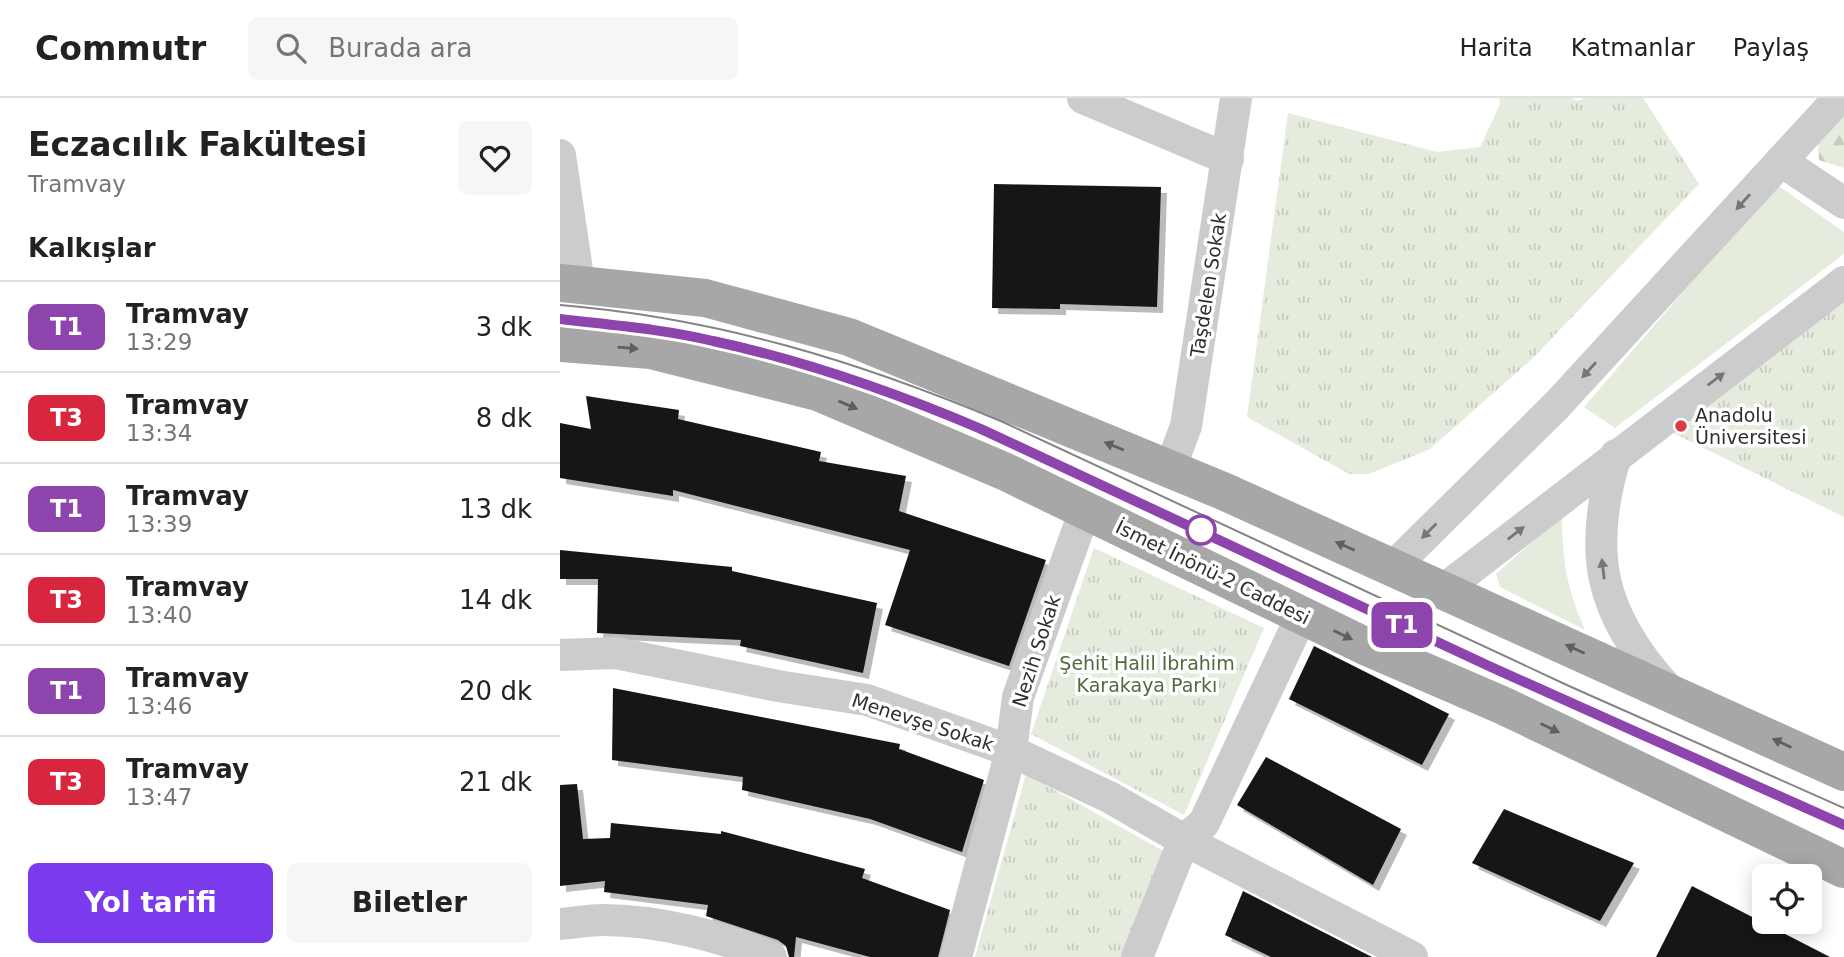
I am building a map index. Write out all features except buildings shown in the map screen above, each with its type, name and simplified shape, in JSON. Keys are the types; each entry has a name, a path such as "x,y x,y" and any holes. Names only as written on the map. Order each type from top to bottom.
{"main road":[{"path":"570,284 705,298 849,337 1170,469 1670,691 1844,772"},
{"name":"İsmet İnönü-2 Caddesi","path":"560,343 651,350 818,392 1006,472 1302,615 1504,706 1844,869"}],"street":[{"path":"1083,98 1228,159"},
{"name":"Taşdelen Sokak","path":"1170,469 1185,426 1236,98"},
{"path":"1393,567 1557,405 1839,98"},
{"path":"560,155 570,284"},
{"path":"1781,160 1844,203"},
{"path":"1443,590 1844,282"},
{"path":"1616,456 1603,496 1599,539 1604,582 1618,622 1640,659 1670,691"},
{"name":"Nezih Sokak","path":"956,957 1011,751 1018,697 1085,510"},
{"path":"1137,957 1184,840 1204,823 1302,615"},
{"name":"Menevşe Sokak","path":"560,655 616,653 778,686 867,700 1011,751 1109,797 1184,840 1412,957"},
{"path":"560,924 603,920 662,927 747,947 771,957"}],"green space":[{"path":"1499,98 1573,98 1577,101 1585,98 1643,98 1699,184 1532,359 1430,449 1369,474 1349,474 1247,417 1288,113 1437,152 1480,147 1500,104"},
{"path":"1844,109 1844,168 1819,160 1817,134"},
{"path":"1776,184 1844,232 1844,254 1615,428 1584,407"},
{"path":"1844,299 1844,517 1671,432"},
{"path":"1562,515 1567,574 1585,630 1500,587 1496,574"},
{"name":"Şehit Halil İbrahim Karakaya Parkı","path":"1094,548 1264,628 1184,815 1031,734"},
{"path":"1026,774 1167,853 1136,957 975,957"}],"tram line":[{"path":"560,305 675,320 786,345 949,400 1003,422 1569,686 1844,808"},
{"path":"560,319 675,333 748,348 849,379 981,429 1491,667 1844,825"},
{"name":"T1","path":"560,319 710,340 831,371 902,396 981,429 1491,667 1844,825"}],"place":[{"name":"Anadolu Üniversitesi","path":"1681,426"}]}
